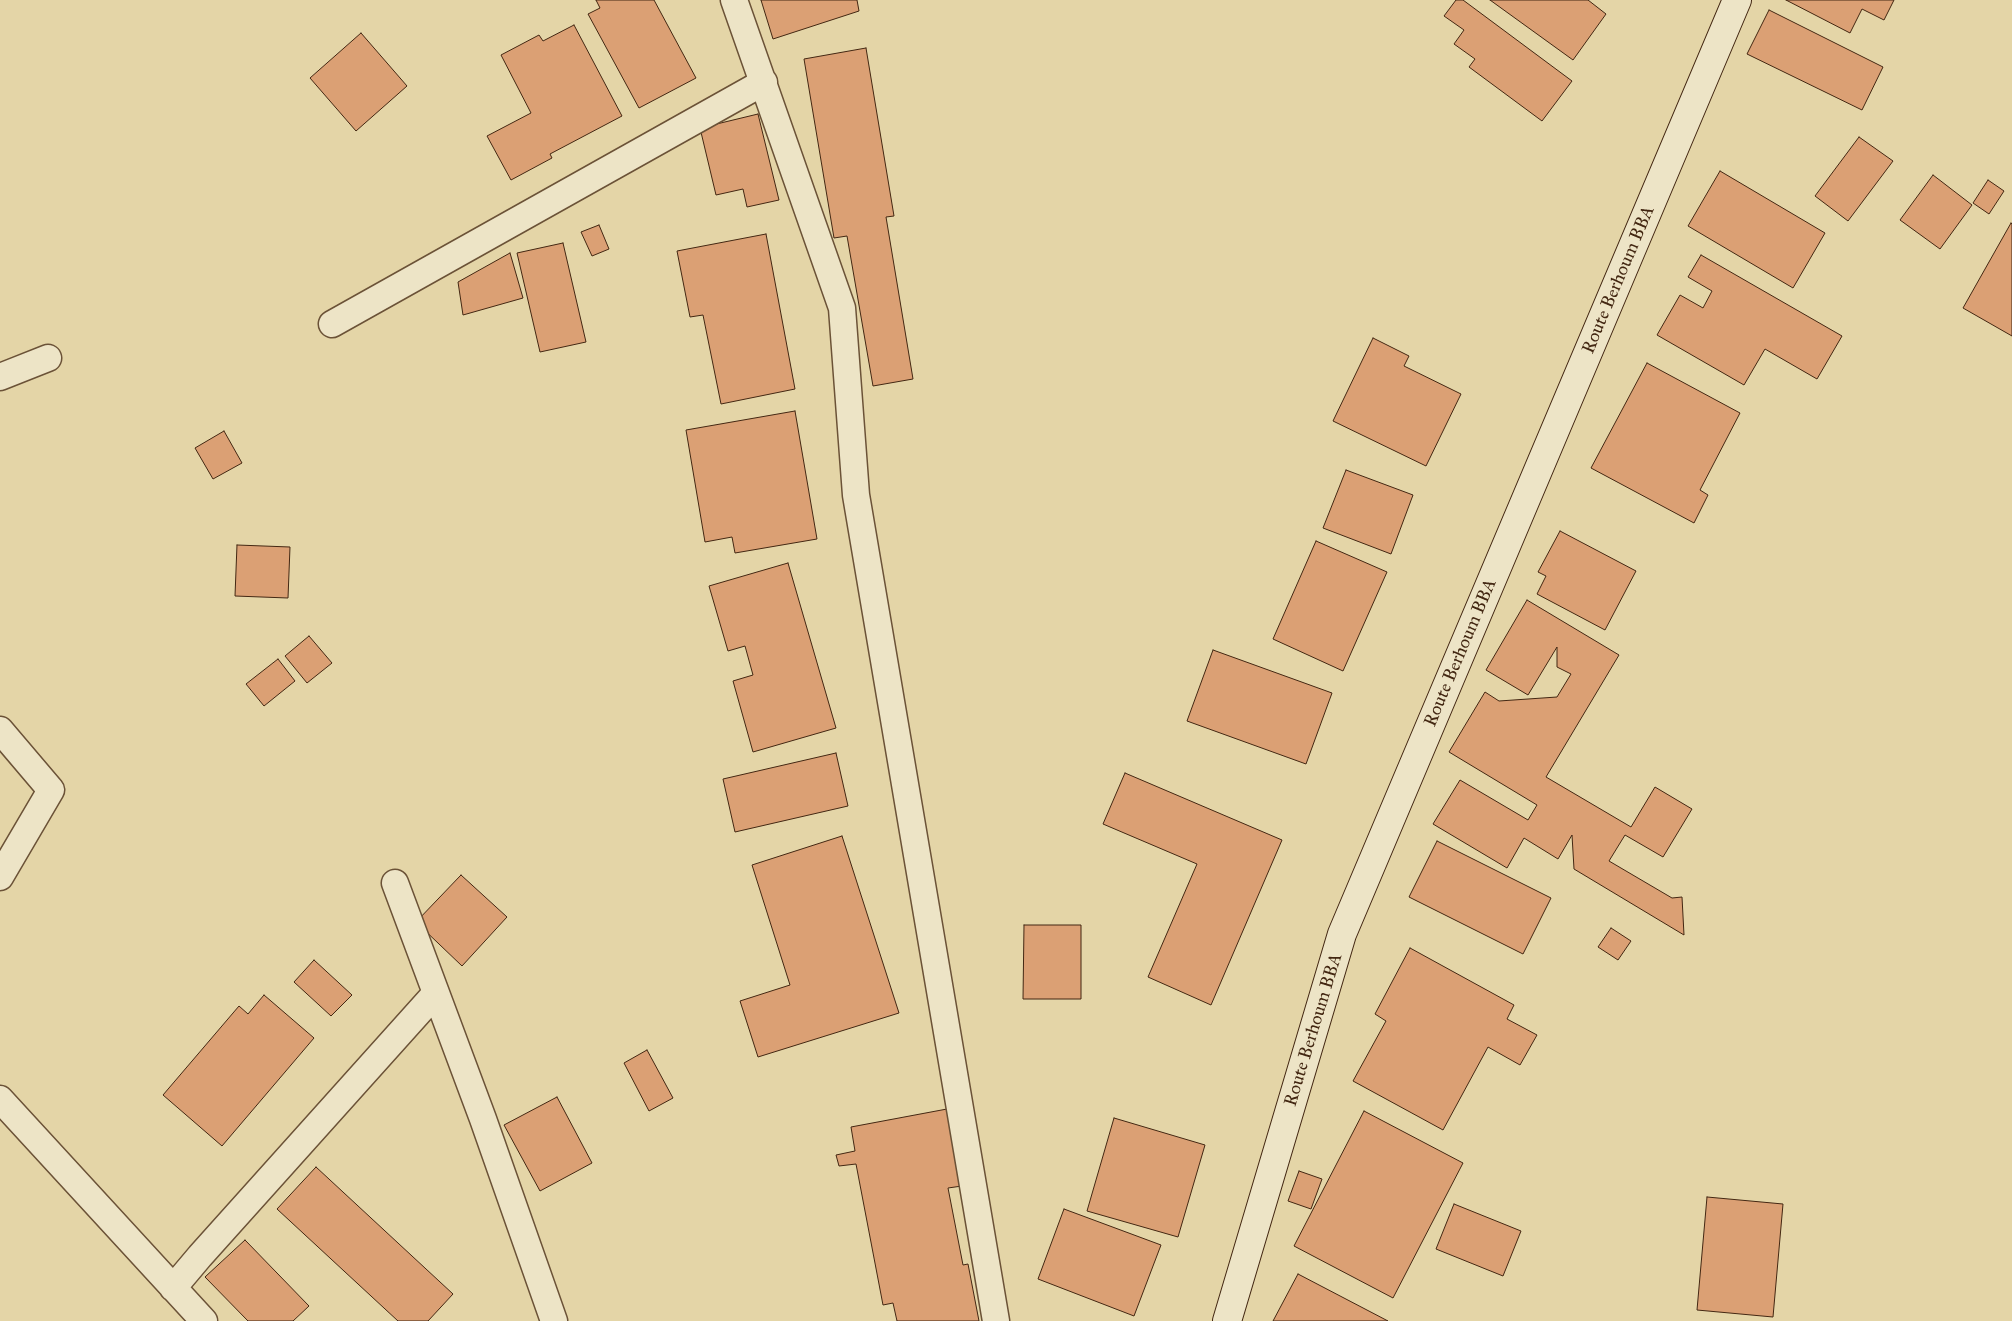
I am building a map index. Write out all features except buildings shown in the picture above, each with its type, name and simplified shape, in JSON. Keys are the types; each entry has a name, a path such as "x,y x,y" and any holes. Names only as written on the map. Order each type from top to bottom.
{"main road":[{"name":"Route Berhoum BBA","path":"1227,1321 1342,934 1737,0"}],"street":[{"path":"734,0 842,308 856,495 996,1321"},
{"path":"332,324 764,82"},
{"path":"0,377 48,358"},
{"path":"0,730 51,790 0,877"},
{"path":"395,883 483,1119 554,1321"},
{"path":"173,1288 436,993"},
{"path":"0,1099 204,1321"}]}
